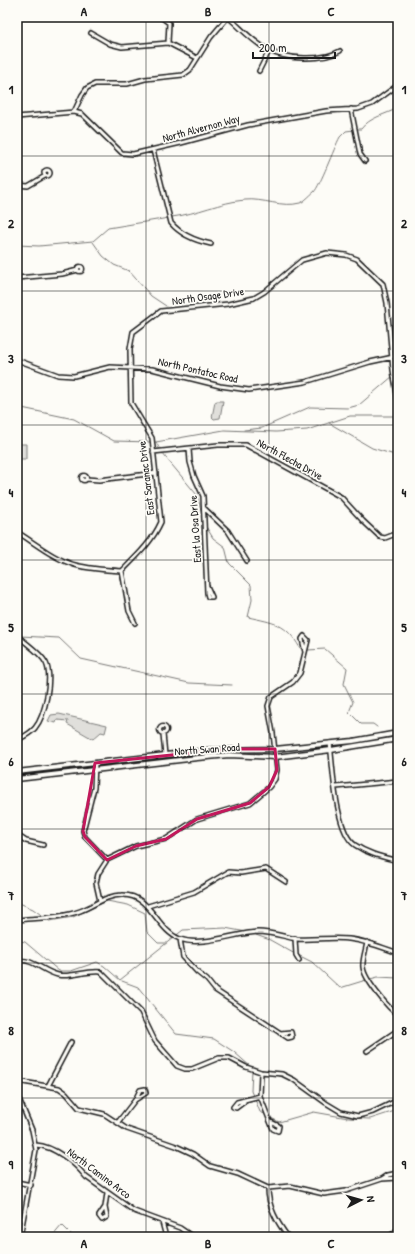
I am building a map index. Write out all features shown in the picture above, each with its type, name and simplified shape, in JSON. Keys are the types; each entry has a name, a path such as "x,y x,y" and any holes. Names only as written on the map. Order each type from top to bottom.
{"main road":[{"name":"North Swan Road","path":"17,772 229,749 275,750 398,733"},
{"name":"North Swan Road","path":"17,779 229,755 275,757 398,739"}],"street":[{"path":"160,17 170,23 168,43"},
{"path":"17,118 74,112 87,88 95,84 127,84 145,79 183,75 190,70 211,37 228,17 269,51 295,57 311,58 332,55 340,51"},
{"path":"91,33 110,44 122,47 168,43 197,58"},
{"path":"259,70 269,51"},
{"name":"North Alvernon Way","path":"74,112 86,116 122,153 133,154 248,125 326,111 351,109 372,104 398,85"},
{"path":"351,109 360,154 365,161"},
{"path":"153,150 171,223 177,230 188,236 211,244"},
{"path":"17,185 28,186 45,176"},
{"name":"North Osage Drive","path":"133,332 161,311 228,304 254,298 264,292 298,262 316,255 340,254 357,259 383,284 393,358"},
{"path":"17,278 62,274 78,270"},
{"name":"East Saranac Drive","path":"122,571 140,554 155,535 161,522 154,452 149,431 131,403 130,367 133,332"},
{"name":"North Pontatoc Road","path":"17,360 50,373 64,376 81,374 110,367 130,367 157,370 230,388 249,390 305,382 370,362 398,356"},
{"path":"393,358 398,400"},
{"name":"North Flecha Drive","path":"154,452 218,445 246,445 341,497 380,537 385,538 398,533"},
{"name":"East la Osa Drive","path":"189,449 190,462 194,476 203,496 207,586"},
{"path":"86,478 99,480 156,474"},
{"path":"204,508 228,531 247,561"},
{"path":"17,532 54,555 74,565 102,570 122,571 129,611 131,619 135,623"},
{"path":"17,635 44,660 49,677 44,706 38,723 30,733 17,740"},
{"path":"100,901 96,883 98,874 107,860 136,846 166,839 197,819 250,803 269,787 275,779 277,770 268,706 271,697 297,678 305,652"},
{"path":"163,734 165,755"},
{"path":"330,743 339,814 344,834 355,845 377,856 398,861"},
{"path":"95,763 96,770 94,788 83,831 84,837 107,860"},
{"path":"336,787 398,782"},
{"path":"17,835 26,841 43,845"},
{"path":"148,906 194,892 228,872 241,873 266,869 286,882"},
{"path":"17,920 67,914 112,896 131,896 148,906 170,932 180,939 207,940 258,932 295,938 347,939 367,942 398,953"},
{"path":"295,938 296,955 299,960"},
{"path":"180,939 183,957 207,980 215,990 280,1033"},
{"path":"367,942 363,967 367,978 392,1011 398,1015"},
{"path":"17,950 17,993"},
{"path":"18,961 32,961 46,971 58,976 93,971 101,972 107,976 127,1000 141,1012 154,1041 177,1066 185,1069 192,1069 219,1058 229,1058 246,1067 261,1072 282,1074 294,1080 326,1103 358,1116 373,1112 398,1100"},
{"path":"367,1050 398,1030"},
{"path":"48,1086 71,1042"},
{"path":"261,1072 260,1096 271,1122"},
{"path":"17,1081 59,1088 66,1093 79,1108 104,1114 127,1129 176,1146 193,1154 210,1166 238,1174 268,1188 290,1186 324,1194 346,1191 382,1179 398,1178"},
{"path":"17,1094 29,1122 36,1145 31,1185 20,1237"},
{"path":"244,1102 260,1096"},
{"path":"118,1122 135,1100"},
{"name":"North Camino Arco","path":"36,1145 44,1146 67,1159 86,1177 134,1211 180,1228 193,1237"},
{"path":"382,1179 388,1175 398,1173"},
{"path":"17,1182 31,1185"},
{"path":"268,1188 268,1199 275,1218 288,1237"},
{"path":"105,1207 107,1193"},
{"path":"162,1222 166,1237"},
{"path":"389,1237 398,1229"}],"highlighted area":[{"path":"229,749 275,749 277,770 269,787 250,803 197,819 166,839 136,846 107,860 85,837 83,831 95,763"}],"shaded area":[{"path":"223,401 220,418 214,419 212,417 215,402"},
{"path":"17,444 26,444 26,459 17,459"},
{"path":"59,714 107,725 105,733 101,732 93,739 67,724 68,721 57,720 56,723 48,721 51,715"}],"waterway":[{"path":"357,129 361,129 373,119 398,108"},
{"path":"172,217 236,201 259,200 279,204 293,204 302,202 317,188 340,137 346,131 354,130"},
{"path":"17,245 39,246 93,241 108,228 169,218"},
{"path":"93,242 103,256 114,265 129,271 151,296 166,306"},
{"path":"244,430 262,428 310,407 348,408 359,405 393,376"},
{"path":"17,407 74,419 114,441 151,442"},
{"path":"156,442 224,430 276,432 307,430 350,416 398,416"},
{"path":"329,423 372,448 398,456"},
{"path":"156,442 160,450"},
{"path":"162,453 197,495 203,518"},
{"path":"205,525 213,538 225,547 229,563 251,585 252,600 248,617 278,625 290,633 300,648 303,649"},
{"path":"20,636 59,638 81,659 189,683 232,685"},
{"path":"308,650 325,649 347,668 344,684 353,702 349,712 361,724 373,724 377,727"},
{"path":"47,919 49,921 73,917 107,901 128,905 145,913 147,932 158,943 166,943"},
{"path":"17,902 33,909 44,917"},
{"path":"17,940 25,942 59,971 71,971 97,962 120,980 183,930 225,928 246,932"},
{"path":"253,934 270,940 295,954"},
{"path":"298,955 312,962 340,988 366,980"},
{"path":"370,979 378,977 398,978"},
{"path":"122,981 138,987 176,1034 214,1039 234,1052 251,1067"},
{"path":"252,1070 251,1091 253,1096"},
{"path":"255,1099 260,1112 267,1115"},
{"path":"269,1117 279,1122 314,1112 348,1118 370,1119 398,1110"},
{"path":"52,1237 62,1225 74,1237"}]}
